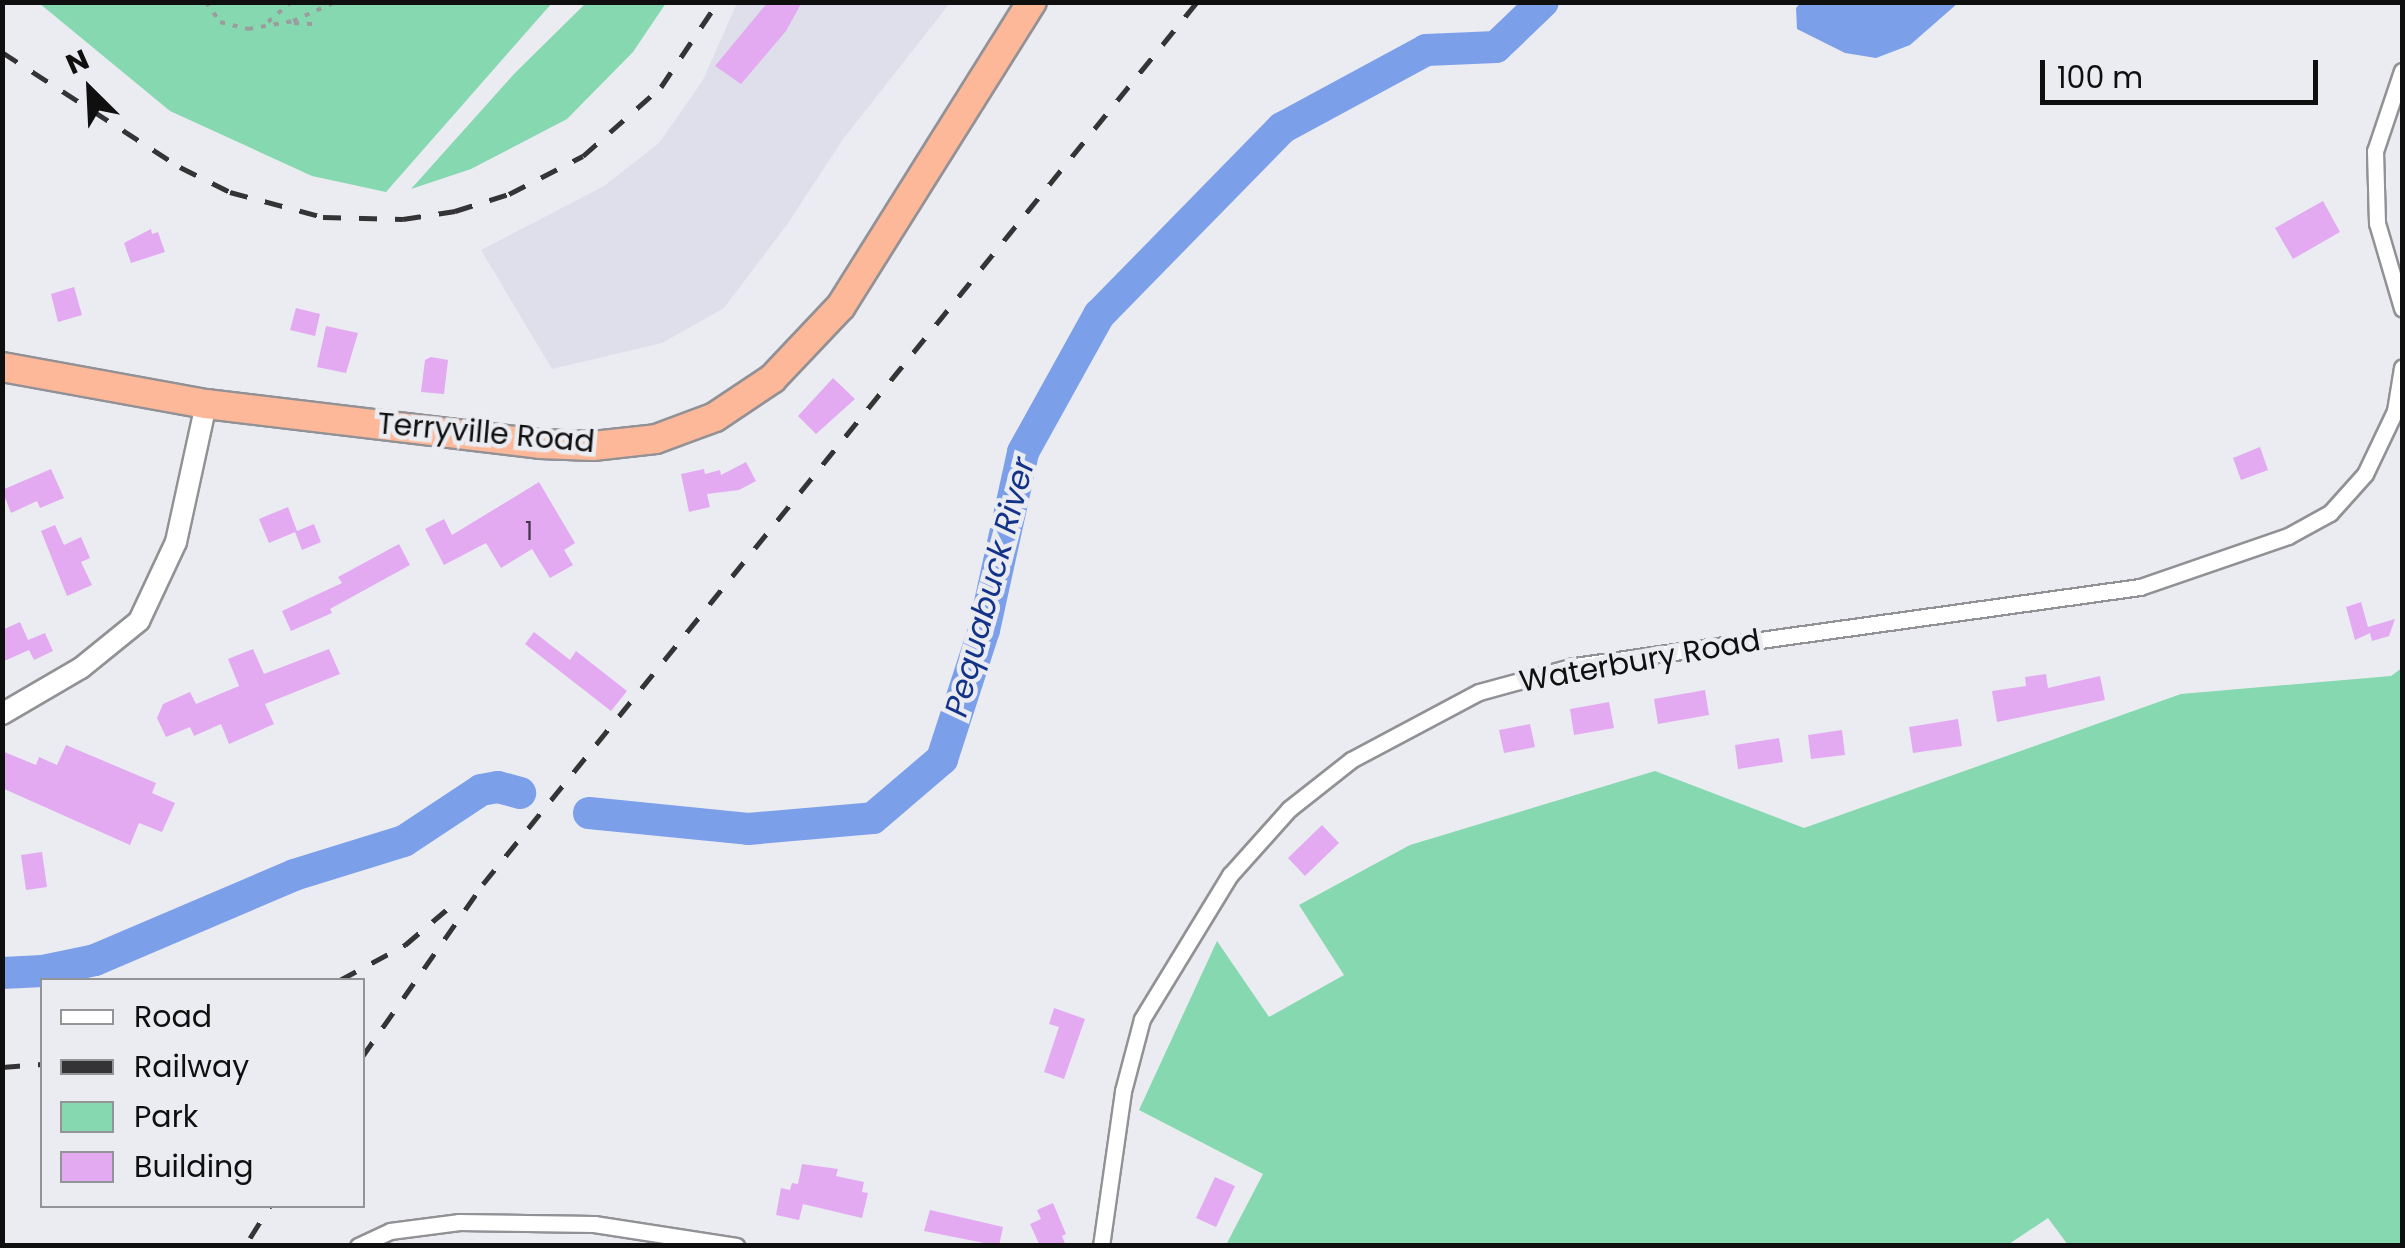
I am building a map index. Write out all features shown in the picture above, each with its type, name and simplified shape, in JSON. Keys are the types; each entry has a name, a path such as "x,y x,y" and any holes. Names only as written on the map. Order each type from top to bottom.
{"highway":[{"name":"Terryville Road","path":"2,367 206,404 540,444 593,446 656,439 715,417 772,378 841,306 1032,2"}],"main road":[{"path":"2,714 82,668 139,621 176,542 206,404"}],"street":[{"path":"2402,70 2375,151 2377,223 2402,308"},
{"name":"Waterbury Road","path":"1101,1246 1124,1091 1142,1019 1230,875 1289,809 1351,760 1479,692 1574,666 2140,587 2288,536 2330,513 2365,474 2395,411 2402,368"},
{"path":"358,1246 390,1231 459,1222 594,1224 736,1245"}],"path":[{"path":"206,2 211,14 230,28 289,22 316,24"},
{"path":"264,24 290,2"},
{"path":"289,22 335,2"}],"shaded area":[{"path":"737,3 950,3 844,138 786,226 724,308 662,343 552,369 481,250 604,186 659,143 703,80"}],"green space":[{"path":"587,2 666,3 633,52 567,119 471,169 411,189 514,74"},
{"path":"39,3 552,3 386,192 312,176 170,111"},
{"path":"2402,668 2402,1245 2068,1245 2048,1218 2006,1246 1226,1245 1263,1174 1139,1110 1217,941 1269,1017 1344,975 1299,905 1410,845 1655,771 1804,828 2181,694 2391,676"}],"water":[{"path":"1801,2 1958,3 1910,45 1876,58 1845,53 1797,29 1796,8"}],"building":[{"path":"768,2 802,2 786,31 741,84 715,66"},
{"path":"2323,201 2340,232 2293,259 2275,228"},
{"path":"151,229 152,234 158,232 165,252 131,263 124,243"},
{"path":"74,287 82,315 58,322 51,294"},
{"path":"296,308 320,314 315,336 290,330"},
{"path":"326,326 358,333 346,373 317,367"},
{"path":"425,360 448,360 444,394 421,392"},
{"path":"833,378 855,399 816,434 798,416"},
{"path":"2260,447 2268,470 2241,480 2233,458"},
{"path":"746,462 756,481 739,490 707,494 710,507 689,512 681,474 704,469 705,474 720,470 721,475"},
{"path":"51,469 64,498 40,508 37,501 11,513 2,490"},
{"path":"539,482 575,543 564,550 573,565 550,578 532,549 501,568 486,543 444,565 425,529 444,519 452,535"},
{"path":"288,507 297,531 314,524 321,542 302,550 295,532 269,543 259,519"},
{"path":"55,525 64,545 81,537 90,558 81,562 92,585 67,596 41,531"},
{"path":"399,544 410,565 330,609 332,613 291,631 282,611 342,583 338,577"},
{"path":"2361,602 2368,627 2395,619 2389,636 2372,641 2370,633 2355,640 2346,607"},
{"path":"20,622 28,640 45,633 53,651 34,660 29,650 2,662 2,630"},
{"path":"534,632 570,660 576,651 627,691 611,711 525,644"},
{"path":"253,649 264,674 329,649 340,674 265,704 274,724 229,744 221,724 194,736 190,727 166,737 157,718 163,704 190,692 196,704 239,686 228,659"},
{"path":"2046,674 2048,688 2100,676 2105,700 1997,722 1992,691 2026,686 2025,677"},
{"path":"1705,690 1709,715 1658,724 1654,699"},
{"path":"1609,702 1614,728 1574,735 1570,709"},
{"path":"1958,719 1962,746 1913,753 1909,727"},
{"path":"1530,724 1535,747 1504,753 1499,730"},
{"path":"1842,730 1845,755 1811,759 1808,735"},
{"path":"1779,738 1783,762 1738,769 1735,745"},
{"path":"66,745 156,783 152,793 175,803 162,832 139,823 130,845 2,788 2,751 36,765 39,757 57,765"},
{"path":"1322,825 1339,843 1305,876 1288,858"},
{"path":"42,852 47,887 26,890 21,855"},
{"path":"1054,1008 1085,1019 1064,1079 1044,1072 1059,1027 1049,1024"},
{"path":"802,1164 838,1169 836,1176 864,1182 862,1192 868,1193 862,1218 803,1204 799,1220 776,1215 781,1188 790,1190 792,1183 798,1184"},
{"path":"1215,1177 1235,1186 1216,1227 1196,1218"},
{"path":"1053,1203 1066,1234 1062,1236 1066,1246 1040,1246 1030,1224 1041,1219 1037,1210"},
{"path":"930,1210 1003,1227 999,1246 924,1231"}],"waterway":[{"name":"Pequabuck River","path":"589,813 748,829 873,818 942,759 984,630 1023,452 1099,315 1282,128 1426,50 1496,47 1543,2"},
{"name":"Pequabuck River","path":"2,973 43,971 95,960 294,875 404,841 481,790 498,787 520,793"}],"railway":[{"path":"2,52 180,167 230,192 323,217 403,219 455,211 509,194 583,156 661,87 718,2"},
{"path":"365,1053 483,884 1197,2"},
{"path":"344,978 405,945 459,899"},
{"path":"2,1067 40,1064"},
{"path":"250,1238 269,1208"}]}
